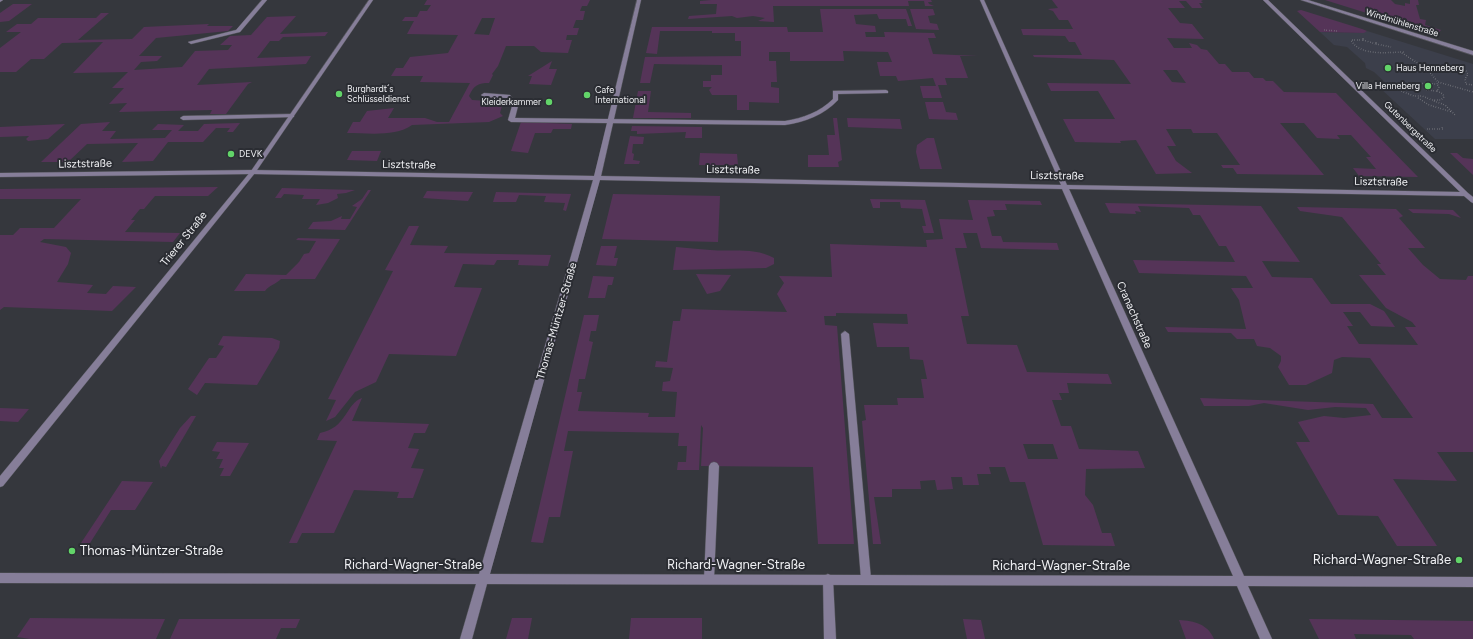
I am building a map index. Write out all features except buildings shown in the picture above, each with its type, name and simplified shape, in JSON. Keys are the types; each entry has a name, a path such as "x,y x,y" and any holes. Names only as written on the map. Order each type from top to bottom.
{"street":[{"path":"191,42 238,31 265,0"},
{"name":"Trierer Straße","path":"0,483 253,172 371,0"},
{"name":"Thomas-Müntzer-Straße","path":"466,639 597,178 639,0"},
{"name":"Cranachstraße","path":"982,0 1266,639"},
{"name":"Gutenbergstraße","path":"1265,0 1473,201"},
{"name":"Windmühlenstraße","path":"1303,0 1473,53"},
{"path":"484,95 508,96 515,106 511,120 611,122 794,122 827,108 836,99 835,92 886,92"},
{"path":"183,118 292,116"},
{"name":"Lisztstraße","path":"0,175 253,172 1466,194"},
{"path":"845,334 866,579"},
{"path":"709,579 714,466"},
{"name":"Richard-Wagner-Straße","path":"0,578 866,579 1473,582"},
{"path":"828,579 830,639"}],"path":[{"path":"1356,40 1351,40 1353,44 1367,52 1405,52"},
{"path":"1402,53 1430,71 1436,77 1439,87 1437,91"},
{"path":"1452,112 1429,105 1417,97 1404,93 1400,88 1408,83 1437,83 1464,88 1473,92"},
{"path":"1464,88 1464,85 1466,84"},
{"path":"1422,90 1426,89 1437,91 1443,94 1444,97 1442,100 1432,100"},
{"path":"1417,97 1422,96 1445,105 1455,115"}],"shaded area":[{"path":"427,0 590,0 587,6 582,6 580,11 585,11 583,20 576,20 573,28 579,28 577,35 567,35 566,40 572,40 568,53 541,52 534,46 506,46 489,83 479,84 473,89 469,96 472,100 503,102 500,113 503,116 489,122 412,125 405,129 381,134 347,133 353,122 360,122 367,111 394,108 388,118 425,118 437,122 449,122 470,83 420,82 423,76 391,76 396,68 403,68 410,57 448,53 458,35 407,34 414,21 402,21 405,17 417,17 420,11 427,11 431,5 424,5","holes":["482,18 495,18 489,35 474,34"]},
{"path":"931,0 932,2 928,2 929,4 934,6 925,6 924,1 908,1 909,6 773,6 774,22 758,21 765,18 753,16 737,18 732,16 688,19 689,16 716,14 717,4 700,4 700,1"},
{"path":"1052,0 1203,0 1201,1 1203,3 1199,3 1202,8 1192,8 1186,1 1179,1 1185,8 1168,8 1180,23 1192,24 1204,39 1167,38 1174,48 1192,48 1189,43 1197,45 1201,49 1207,50 1219,64 1225,64 1232,72 1249,72 1254,78 1263,78 1266,81 1273,81 1284,92 1336,93 1418,177 1359,176 1353,168 1376,169 1366,157 1371,157 1351,135 1337,135 1340,139 1317,138 1304,123 1280,123 1324,175 1237,174 1233,168 1223,168 1221,165 1240,165 1217,133 1193,133 1191,129 1166,129 1176,146 1167,146 1176,161 1192,173 1156,174 1136,140 1120,141 1121,143 1075,142 1063,119 1115,119 1098,91 1051,91 1047,83 1131,84 1114,60 1034,57 1033,55 1082,55 1075,42 1069,42 1065,36 1023,35 1021,29 1073,29 1068,20 1059,20 1053,11 1048,9 1058,8","holes":["1163,70 1177,70 1186,83 1172,82"]},
{"path":"1325,0 1391,0 1395,4 1405,6 1405,3 1410,4 1410,0 1418,0 1419,5 1416,5 1420,19 1426,20 1425,25 1441,30 1437,35"},
{"path":"13,4 32,4 9,21 0,22 0,13"},
{"path":"820,9 906,9 912,26 908,26 906,19 879,19 877,14 854,15 856,24 875,26 876,32 865,32 866,37 885,37 884,32 934,33 936,38 928,38 933,54 978,56 960,56 968,78 945,78 947,85 938,85 942,98 923,98 920,86 936,86 933,78 898,81 896,76 880,76 877,62 892,62 888,52 843,51 844,61 790,61 790,52 769,52 769,61 776,61 777,82 771,82 771,87 779,88 779,103 749,102 749,110 737,110 737,95 712,95 709,90 712,87 703,87 703,81 711,81 711,75 722,75 722,65 654,64 650,83 640,83 645,57 741,56 741,41 735,41 735,33 712,33 712,31 660,31 657,54 646,53 652,27 787,27 788,32 823,32"},
{"path":"910,9 933,9 935,15 928,16 930,23 937,24 939,30 916,29"},
{"path":"1301,10 1367,31 1364,33 1320,32 1297,11"},
{"path":"101,13 109,13 78,40 132,39 144,27 209,24 207,26 233,26 228,31 156,38 139,56 162,56 157,61 141,62 134,70 182,67 195,51 228,50 232,45 220,45 230,36 251,35 267,17 296,16 280,34 328,32 325,36 283,37 279,41 270,41 257,58 311,56 306,64 209,69 197,85 252,82 248,84 226,114 210,114 212,110 119,112 127,103 109,104 124,88 112,88 128,72 73,73 103,42 62,43 44,59 31,59 16,72 0,72 0,48 21,32 6,32 17,24 31,24 38,18 96,18"},
{"name":"Villa Henneberg","path":"1367,31 1473,64 1473,139 1435,139 1380,88 1387,84 1374,72 1366,68 1365,63 1347,47 1334,45 1320,32 1363,33"},
{"path":"552,61 549,69 557,69 551,85 529,84 532,76 528,76"},
{"path":"638,91 651,91 648,112 691,113 691,118 633,118"},
{"path":"925,102 943,102 946,112 956,113 958,120 929,119"},
{"path":"833,118 837,118 842,160 838,162 839,167 808,167 808,155 829,155 827,135 835,135"},
{"path":"847,118 900,119 902,129 848,127"},
{"path":"110,122 102,131 116,131 110,139 165,138 172,130 152,130 158,124 184,125 178,131 198,131 204,124 240,123 233,132 227,132 230,128 216,128 203,142 168,142 153,161 122,162 138,143 87,144 68,162 41,162 81,124"},
{"path":"521,122 572,124 571,129 553,129 551,133 535,133 528,153 511,151"},
{"path":"65,124 48,139 28,141 26,139 29,136 0,137 0,127"},
{"path":"632,126 702,127 702,138 685,138 686,132 637,134 637,131 631,131"},
{"path":"630,136 644,137 643,144 633,144 633,160 640,161 639,164 624,164"},
{"path":"927,138 934,138 942,169 920,169 916,152 917,145"},
{"path":"352,151 381,151 377,161 347,160"},
{"path":"700,153 737,154 738,165 699,165"},
{"path":"1450,153 1457,153 1463,158 1473,159 1473,175"},
{"path":"218,187 208,196 155,196 144,209 140,209 131,220 135,220 125,232 180,233 173,242 44,239 40,242 66,247 71,253 68,264 57,282 93,285 87,293 106,294 113,286 136,287 112,311 4,307 0,310 0,235 13,235 20,228 54,228 81,199 0,199 0,189"},
{"path":"282,188 355,190 337,194 338,198 328,203 316,205 320,199 302,199 304,195 284,194 281,198 275,198"},
{"path":"368,190 371,190 345,230 308,229 313,222 331,221 342,216 341,219 350,219 357,207 352,206 362,199"},
{"path":"427,191 473,192 468,201 423,198"},
{"path":"496,192 571,194 566,211 563,210 565,203 544,202 546,196 519,195 516,202 493,202"},
{"path":"613,194 720,196 718,242 602,239"},
{"path":"870,199 925,200 934,233 924,233 922,226 926,226 922,209 901,208 900,202 880,202 880,208 873,208"},
{"path":"968,200 1040,201 1042,205 1005,204 1007,210 993,210 995,216 987,217 992,236 1001,236 1003,242 1057,243 1059,250 981,248 977,233 963,233 967,248 955,248 969,316 961,316 967,344 1017,345 1027,372 1108,374 1112,384 1067,383 1069,393 1059,393 1062,400 1052,400 1061,426 1071,426 1079,449 1138,451 1145,468 1086,469 1085,495 1093,505 1102,533 1111,533 1115,546 1043,545 1025,482 1010,482 1005,467 989,467 991,474 977,474 979,485 963,485 962,477 951,477 953,489 937,490 935,480 920,481 921,489 892,489 892,497 874,497 881,544 873,544 862,421 866,420 864,405 898,405 897,398 924,398 921,379 927,379 923,360 910,359 909,347 877,347 873,323 908,324 907,314 836,313 836,316 824,316 825,325 837,326 854,544 818,544 813,467 701,466 703,428 701,425 699,470 677,470 678,462 686,462 687,446 678,446 679,433 568,431 564,451 573,451 560,517 549,517 543,543 531,542 584,315 599,315 596,331 591,331 589,341 593,342 585,379 579,379 577,392 582,392 578,411 649,413 648,417 675,417 677,392 662,391 663,382 670,381 673,368 655,367 656,361 667,362 673,321 680,321 682,309 787,312 777,294 784,283 779,276 832,277 830,244 927,247 926,240 943,239 939,219 973,220","holes":["1023,444 1053,444 1058,459 1028,459"]},
{"path":"1105,203 1261,206 1300,262 1262,261 1272,277 1312,278 1331,304 1370,304 1384,311 1395,327 1371,326 1360,312 1343,312 1353,326 1347,326 1359,344 1418,345 1405,327 1416,327 1412,322 1386,308 1359,275 1386,275 1377,264 1381,264 1342,217 1300,211 1297,207 1396,209 1403,216 1399,218 1425,248 1408,248 1423,265 1440,279 1466,280 1468,276 1473,276 1473,452 1437,452 1457,481 1393,479 1437,546 1397,546 1378,516 1338,515 1296,442 1310,442 1298,422 1324,416 1344,418 1371,415 1366,408 1335,407 1308,410 1264,403 1249,406 1204,406 1200,398 1373,404 1382,418 1413,418 1370,358 1342,357 1334,360 1332,373 1306,385 1289,385 1278,367 1281,361 1281,356 1270,348 1257,346 1254,339 1237,339 1231,333 1168,332 1165,327 1246,329 1239,300 1231,288 1253,288 1246,276 1139,273 1133,260 1235,262 1226,246 1219,246 1200,215 1193,215 1189,208 1138,206 1141,212 1135,211 1136,214 1110,213"},
{"path":"1408,209 1453,210 1461,218 1449,214 1413,213"},
{"path":"409,226 419,226 410,245 448,246 444,253 551,255 548,266 518,265 519,260 497,260 494,265 463,264 454,287 482,288 456,356 389,354 376,382 355,392 335,417 326,421 336,400 328,399 393,271 385,270"},
{"path":"298,238 340,239 315,279 281,279 265,291 234,291 246,274 286,275 299,262 304,254 309,253 316,241 296,240"},
{"path":"601,246 617,246 614,258 618,258 616,266 596,265"},
{"path":"676,247 759,252 774,258 774,264 766,268 673,270"},
{"path":"696,274 731,275 720,291 707,294"},
{"path":"593,276 614,277 612,285 608,285 605,298 588,298"},
{"path":"223,336 272,338 280,341 279,348 257,385 205,383 197,395 188,389 209,358 216,358 224,346 218,345"},
{"path":"362,398 352,421 429,424 425,433 414,433 408,448 419,449 411,468 424,469 413,498 397,498 399,492 354,490 334,533 302,533 297,543 289,543 337,441 317,440 320,433 336,426 352,405"},
{"path":"0,408 29,409 18,422 0,421"},
{"path":"191,416 196,416 166,467 162,466 161,469 159,461 180,428"},
{"path":"217,442 249,443 230,476 220,476 224,468 219,468 223,459 216,459 220,452 212,451"},
{"path":"122,481 153,482 135,510 111,510 90,543 81,543"},
{"path":"30,618 165,619 156,639 30,639 17,637"},
{"path":"512,618 532,618 528,639 506,639"},
{"path":"631,618 702,618 702,639 629,639"},
{"path":"179,619 300,619 296,628 281,628 276,639 170,639"},
{"path":"963,619 981,620 985,639 967,639"},
{"path":"1309,619 1473,621 1473,639 1414,639 1411,635 1354,634 1356,639 1319,639"},
{"path":"1179,620 1200,624 1208,630 1214,639 1186,639"}],"place":[{"name":"Haus Henneberg","path":"1388,68"},
{"name":"Villa Henneberg","path":"1428,86"},
{"name":"Burghardt´s Schlüsseldienst","path":"339,94"},
{"name":"Cafe International","path":"587,95"},
{"name":"Kleiderkammer","path":"549,102"},
{"name":"DEVK","path":"231,154"},
{"name":"Thomas-Müntzer-Straße","path":"72,551"},
{"name":"Richard-Wagner-Straße","path":"1459,560"}]}
